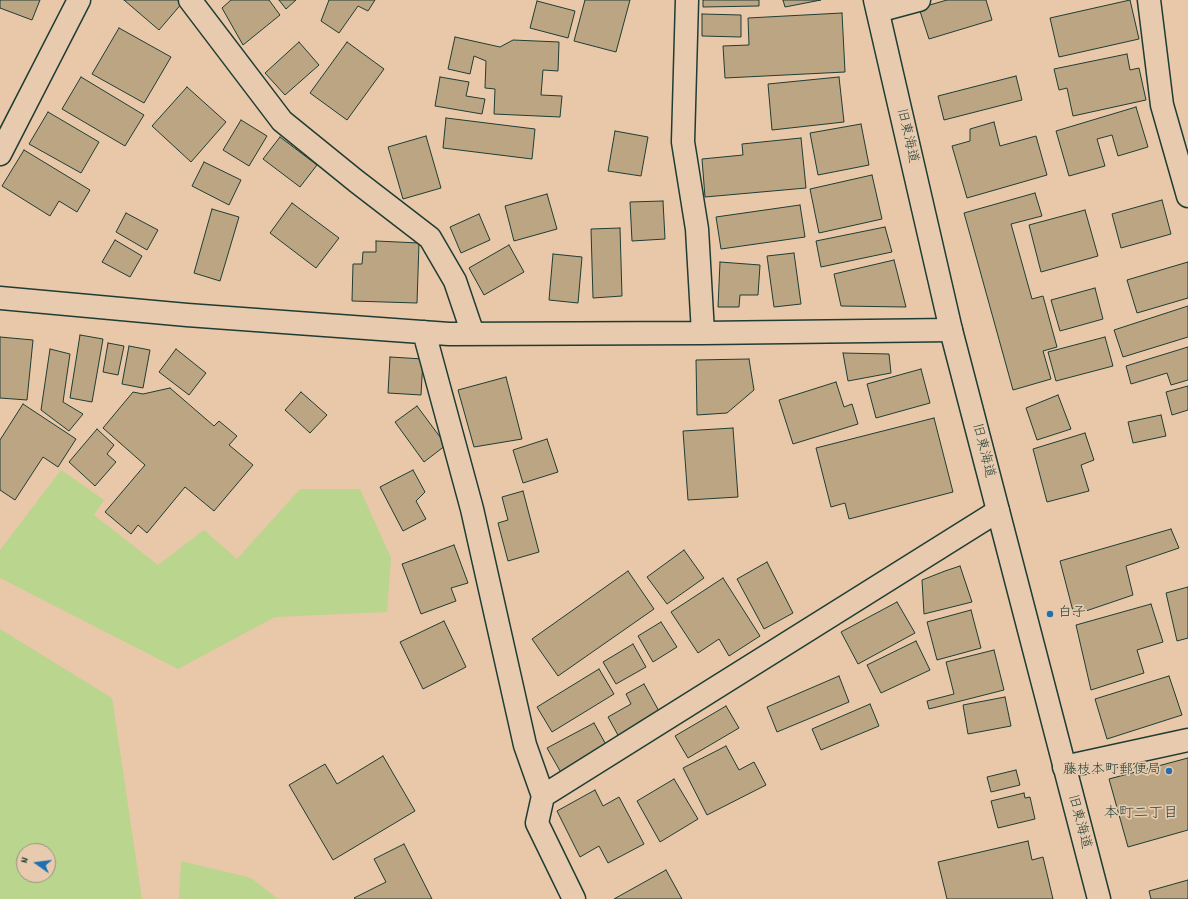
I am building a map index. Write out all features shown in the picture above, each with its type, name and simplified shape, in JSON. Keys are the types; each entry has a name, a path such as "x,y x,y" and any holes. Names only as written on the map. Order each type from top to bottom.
{"street":[{"path":"0,154 79,0"},
{"path":"190,0 282,121 430,238 455,281 473,334"},
{"path":"687,0 683,142 697,229 703,334"},
{"path":"876,5 919,0"},
{"path":"1149,0 1162,105 1188,196"},
{"name":"旧東海道","path":"876,5 951,330 1098,899"},
{"path":"0,298 449,334 703,334 951,330"},
{"path":"424,332 472,509 525,745 543,796 537,823 574,899"},
{"path":"543,796 998,511"},
{"path":"1064,767 1188,740"}],"green space":[{"path":"61,470 104,500 94,515 158,565 204,530 237,559 300,489 360,489 391,558 387,612 275,617 178,669 0,578 0,550"},
{"path":"0,629 112,698 142,899 0,899"},
{"path":"181,861 251,878 278,899 179,899"}],"building":[{"path":"0,0 40,0 32,20 0,8"},
{"path":"124,0 180,0 183,2 159,30"},
{"path":"231,0 269,0 280,15 243,45 222,8"},
{"path":"279,0 296,0 286,9"},
{"path":"329,0 375,0 368,11 358,6 339,33 321,21"},
{"path":"585,0 630,0 616,52 574,41"},
{"path":"703,0 759,0 759,6 703,7"},
{"path":"783,0 821,0 785,7"},
{"path":"947,0 986,0 992,20 929,39 919,8"},
{"path":"1130,0 1139,39 1059,57 1050,18"},
{"path":"537,1 575,11 568,38 530,28"},
{"path":"842,13 845,72 725,78 723,46 749,45 748,18"},
{"path":"702,14 741,15 741,37 702,36"},
{"path":"119,28 171,57 144,103 92,74"},
{"path":"455,37 500,47 513,40 559,42 558,71 543,70 541,95 562,96 560,117 494,114 495,89 485,88 486,61 474,56 470,74 448,69"},
{"path":"299,42 319,65 285,95 265,73"},
{"path":"347,42 384,69 347,120 310,93"},
{"path":"1127,54 1130,70 1139,68 1146,100 1073,116 1067,88 1059,90 1054,69"},
{"path":"1016,76 1022,100 944,120 938,96"},
{"path":"81,77 144,115 125,146 62,109"},
{"path":"440,77 469,82 466,96 485,99 482,114 435,106"},
{"path":"839,77 844,122 772,130 768,84"},
{"path":"187,87 226,122 191,162 152,126"},
{"path":"1136,107 1148,147 1118,156 1112,135 1097,139 1105,166 1069,176 1056,131"},
{"path":"48,112 99,142 81,173 29,144"},
{"path":"446,118 535,129 532,159 443,148"},
{"path":"241,120 267,136 249,166 223,150"},
{"path":"994,122 1000,146 1036,136 1047,175 967,198 952,146 970,141 970,129"},
{"path":"861,124 869,165 818,175 810,133"},
{"path":"615,131 648,137 641,176 608,171"},
{"path":"426,136 441,188 403,199 388,147"},
{"path":"280,137 317,165 300,187 263,159"},
{"path":"801,138 806,188 705,197 702,159 743,155 742,144"},
{"path":"24,150 90,190 77,212 59,201 50,216 2,186"},
{"path":"204,162 241,180 229,205 192,186"},
{"path":"872,175 882,219 819,233 810,189"},
{"path":"1035,193 1042,216 1011,224 1032,299 1043,296 1057,347 1043,351 1051,379 1013,390 964,213"},
{"path":"547,194 557,229 514,241 505,206"},
{"path":"1162,200 1171,234 1121,248 1112,214"},
{"path":"663,201 665,239 632,241 630,202"},
{"path":"292,203 339,238 316,268 270,233"},
{"path":"800,205 805,237 721,249 716,217"},
{"path":"212,209 239,217 220,281 194,273"},
{"path":"1085,210 1098,256 1041,272 1029,225"},
{"path":"126,213 158,230 147,250 116,232"},
{"path":"479,214 490,240 461,253 450,227"},
{"path":"885,227 892,252 821,267 816,241"},
{"path":"620,228 622,296 593,298 591,229"},
{"path":"115,240 142,256 130,277 102,262"},
{"path":"376,241 419,243 417,303 352,301 353,264 362,264 363,252 376,252"},
{"path":"509,245 524,272 484,295 469,268"},
{"path":"794,253 801,304 774,307 767,256"},
{"path":"553,254 582,257 578,303 549,300"},
{"path":"894,260 906,307 841,306 834,274"},
{"path":"720,262 760,265 758,295 740,295 739,307 718,307"},
{"path":"1188,262 1188,298 1137,313 1127,280"},
{"path":"1095,288 1103,319 1060,331 1051,300"},
{"path":"1188,306 1188,337 1123,357 1114,330"},
{"path":"80,335 103,339 92,402 70,398"},
{"path":"0,337 33,340 27,400 0,398"},
{"path":"1105,337 1113,366 1056,381 1048,352"},
{"path":"108,343 124,346 118,375 103,372"},
{"path":"129,346 150,350 143,388 122,384"},
{"path":"1188,347 1188,380 1171,385 1167,373 1131,384 1126,366"},
{"path":"50,349 70,354 63,402 83,414 69,431 41,410"},
{"path":"176,349 206,373 189,395 159,372"},
{"path":"843,353 889,354 891,373 848,381"},
{"path":"390,357 423,359 421,395 388,393"},
{"path":"749,359 754,390 727,413 697,415 696,360"},
{"path":"921,369 930,403 876,418 867,384"},
{"path":"506,377 522,439 474,447 458,390"},
{"path":"836,382 844,407 852,404 858,424 793,444 779,400"},
{"path":"1188,386 1188,410 1172,415 1166,392"},
{"path":"170,388 214,426 219,421 237,436 229,445 253,465 214,511 185,487 147,533 138,525 131,534 105,512 145,465 103,428 133,392 143,394"},
{"path":"301,392 327,415 310,433 285,410"},
{"path":"1058,395 1071,429 1037,440 1026,408"},
{"path":"23,404 76,439 58,467 43,457 15,500 0,490 0,440"},
{"path":"417,406 446,445 424,462 395,422"},
{"path":"1161,415 1166,436 1133,443 1128,422"},
{"path":"934,418 953,492 849,519 845,503 831,507 816,448"},
{"path":"733,428 738,497 688,500 683,431"},
{"path":"97,429 114,445 107,454 116,462 95,486 69,462"},
{"path":"1085,433 1094,460 1081,465 1089,491 1047,502 1033,449"},
{"path":"547,439 558,472 523,483 513,450"},
{"path":"413,470 425,492 416,501 426,519 403,531 380,487"},
{"path":"523,491 539,552 508,561 498,523 508,520 502,497"},
{"path":"1171,529 1179,548 1126,566 1133,595 1074,615 1060,561"},
{"path":"454,545 468,583 451,588 456,601 421,614 402,564"},
{"path":"684,550 704,578 667,604 647,577"},
{"path":"767,562 793,613 764,629 737,579"},
{"path":"960,566 972,602 924,614 922,580"},
{"path":"628,571 654,609 558,676 532,639"},
{"path":"723,578 760,636 729,656 719,639 698,653 671,612"},
{"path":"1188,587 1188,638 1177,641 1166,593"},
{"path":"897,602 915,633 858,664 841,632"},
{"path":"1151,604 1163,642 1137,650 1144,673 1091,690 1076,625"},
{"path":"971,610 981,648 937,660 927,622"},
{"path":"444,621 466,667 423,689 400,642"},
{"path":"661,622 677,647 653,662 638,636"},
{"path":"916,641 930,670 881,693 867,665"},
{"path":"633,644 646,667 616,684 603,662"},
{"path":"994,650 1004,690 929,709 927,701 954,694 946,662"},
{"path":"599,669 614,694 552,732 537,707"},
{"path":"839,676 849,702 777,732 767,707"},
{"path":"1169,676 1182,715 1107,739 1095,699"},
{"path":"644,684 660,713 619,737 608,717 631,704 626,694"},
{"path":"1005,697 1011,726 968,734 963,705"},
{"path":"870,704 879,726 821,750 812,729"},
{"path":"726,706 739,728 688,758 675,736"},
{"path":"594,723 609,750 563,776 547,748"},
{"path":"726,746 739,770 754,762 766,785 707,815 683,768"},
{"path":"383,756 415,811 333,860 289,785 325,764 337,784"},
{"path":"1188,758 1188,830 1128,847 1109,779"},
{"path":"1016,770 1020,785 991,792 987,777"},
{"path":"674,779 698,819 660,842 637,801"},
{"path":"595,790 603,806 619,797 644,844 608,863 599,846 580,857 557,811"},
{"path":"1024,793 1025,798 1030,797 1035,819 998,828 991,801"},
{"path":"1028,841 1032,860 1043,857 1053,899 947,899 938,862"},
{"path":"404,844 432,899 355,899 354,898 386,882 374,859"},
{"path":"666,870 682,899 614,899"},
{"path":"1188,880 1188,899 1151,899 1149,891"}],"place":[{"name":"白子","path":"1050,614"},
{"name":"藤枝本町郵便局","path":"1169,771"}],"district":[{"name":"本町二丁目","path":"1141,815"}]}
